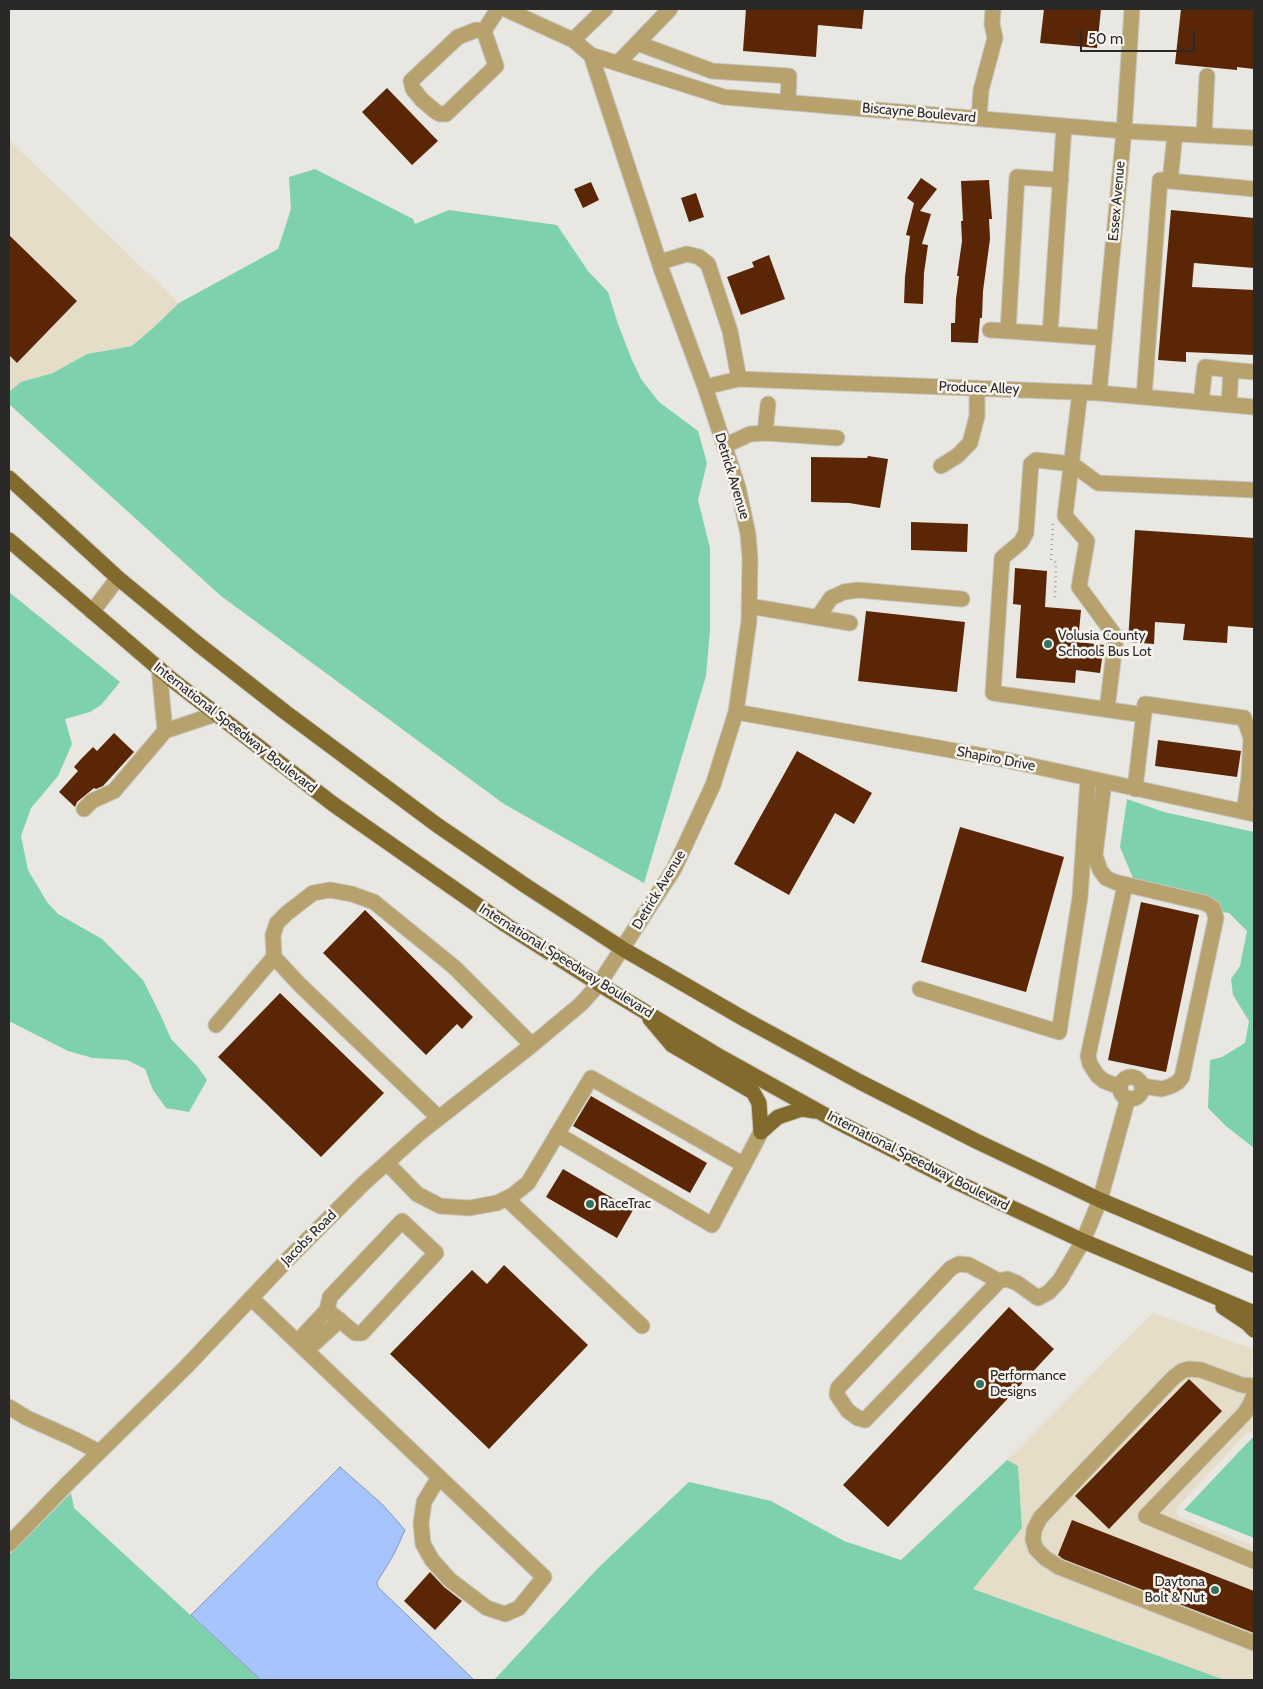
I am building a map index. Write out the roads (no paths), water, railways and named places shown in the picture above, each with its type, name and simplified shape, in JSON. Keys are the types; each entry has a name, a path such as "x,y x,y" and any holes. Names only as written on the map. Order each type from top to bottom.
{"main road":[{"path":"9,478 118,578 213,655 360,769 518,881 623,948 755,1025 860,1082 976,1141 1100,1200 1254,1265"},
{"name":"International Speedway Boulevard","path":"9,540 158,668 333,804 406,857 506,925 599,984 717,1055 819,1111 954,1181 1083,1242 1254,1313"},
{"path":"643,1010 672,1046 753,1092 760,1103 761,1132"},
{"path":"761,1132 778,1116 802,1109 819,1111"},
{"path":"1194,1289 1247,1323 1254,1330"}],"street":[{"path":"484,31 498,9"},
{"path":"505,9 572,40 591,55"},
{"path":"572,40 605,9"},
{"path":"618,63 670,9"},
{"path":"979,118 981,90 995,38 992,24 993,9"},
{"name":"Essex Avenue","path":"1099,393 1124,131 1132,9"},
{"path":"476,30 484,31 496,66 446,114 440,114 413,89 411,82 458,37 476,30"},
{"path":"637,43 712,71 789,76 788,102"},
{"name":"Biscayne Boulevard","path":"591,55 724,97 1124,131 1254,138"},
{"name":"Detrick Avenue","path":"591,55 738,487 748,534 750,559 749,621 736,712 713,785 674,869 623,948"},
{"path":"1204,135 1207,76"},
{"path":"1050,334 1064,126"},
{"path":"1170,181 1175,134"},
{"path":"1008,331 1017,177 1061,180"},
{"path":"1144,397 1160,180 1254,189"},
{"path":"660,262 687,254 699,257 708,264 730,331 739,379"},
{"path":"990,330 1104,338"},
{"path":"1201,402 1205,367 1254,372"},
{"path":"1229,404 1231,370"},
{"name":"Produce Alley","path":"705,387 739,379 1099,393 1254,407"},
{"path":"941,466 957,456 970,443 977,416 977,388"},
{"path":"1080,392 1065,516 1087,541 1079,587 1116,637 1107,709"},
{"path":"765,433 768,404"},
{"path":"724,446 750,434 765,433 837,438"},
{"path":"1249,813 1252,738 1244,718 1144,709 1107,709 993,693 1002,558 1021,542 1026,533 1031,464 1036,460 1072,464 1098,482 1254,490"},
{"path":"92,612 118,578"},
{"path":"818,618 831,598 844,592 858,590 962,599"},
{"path":"749,606 850,622"},
{"path":"158,668 165,731"},
{"path":"1135,789 1144,709"},
{"name":"Shapiro Drive","path":"736,712 1002,759 1249,813"},
{"path":"84,809 92,801 114,791 165,731 216,714"},
{"path":"920,988 1059,1032 1080,897 1088,778"},
{"path":"1104,782 1095,855 1100,870 1106,878 1126,885 1204,903 1213,908 1216,918 1182,1077 1178,1082 1162,1089 1142,1086 1138,1096 1124,1093 1104,1081 1090,1064 1088,1056 1126,885"},
{"path":"439,1118 274,957 273,935 277,923 287,912 313,893 330,890 352,894 374,902 454,967 532,1045"},
{"name":"Jacobs Road","path":"9,1544 186,1367 356,1191 439,1118 581,1004 599,984 623,948"},
{"path":"216,1026 274,957"},
{"path":"387,1163 417,1194 440,1206 469,1208 497,1203 507,1199 528,1183 591,1078 744,1165"},
{"path":"999,1281 969,1265 959,1264 951,1268 838,1388 837,1395 848,1411 858,1418 865,1420 999,1281 1007,1279 1017,1283 1038,1298 1049,1292 1060,1280 1083,1242 1100,1200 1124,1093"},
{"path":"556,1134 712,1225 761,1132"},
{"path":"507,1199 642,1326"},
{"path":"302,1346 327,1310 330,1298 402,1221 436,1253 362,1333 354,1333 327,1310"},
{"path":"252,1298 544,1577 519,1608 505,1614 487,1608 450,1580 432,1560 423,1544 421,1523 424,1502 439,1477"},
{"path":"302,1346 340,1320"},
{"path":"1254,1386 1242,1385 1201,1370 1189,1368 1182,1371 1173,1378 1040,1518 1034,1530 1033,1540 1036,1549 1045,1558 1059,1567 1254,1643"},
{"path":"1253,1402 1244,1414 1146,1516 1254,1561"},
{"path":"9,1407 26,1418 74,1438 99,1452"}],"water":[{"path":"340,1467 383,1505 405,1530 394,1554 377,1582 378,1587 474,1680 261,1680 191,1615"}],"place":[{"name":"Volusia County Schools Bus Lot","path":"1048,644"},
{"name":"RaceTrac","path":"590,1204"},
{"name":"Performance Designs","path":"980,1384"},
{"name":"Daytona Bolt & Nut","path":"1215,1590"}]}
